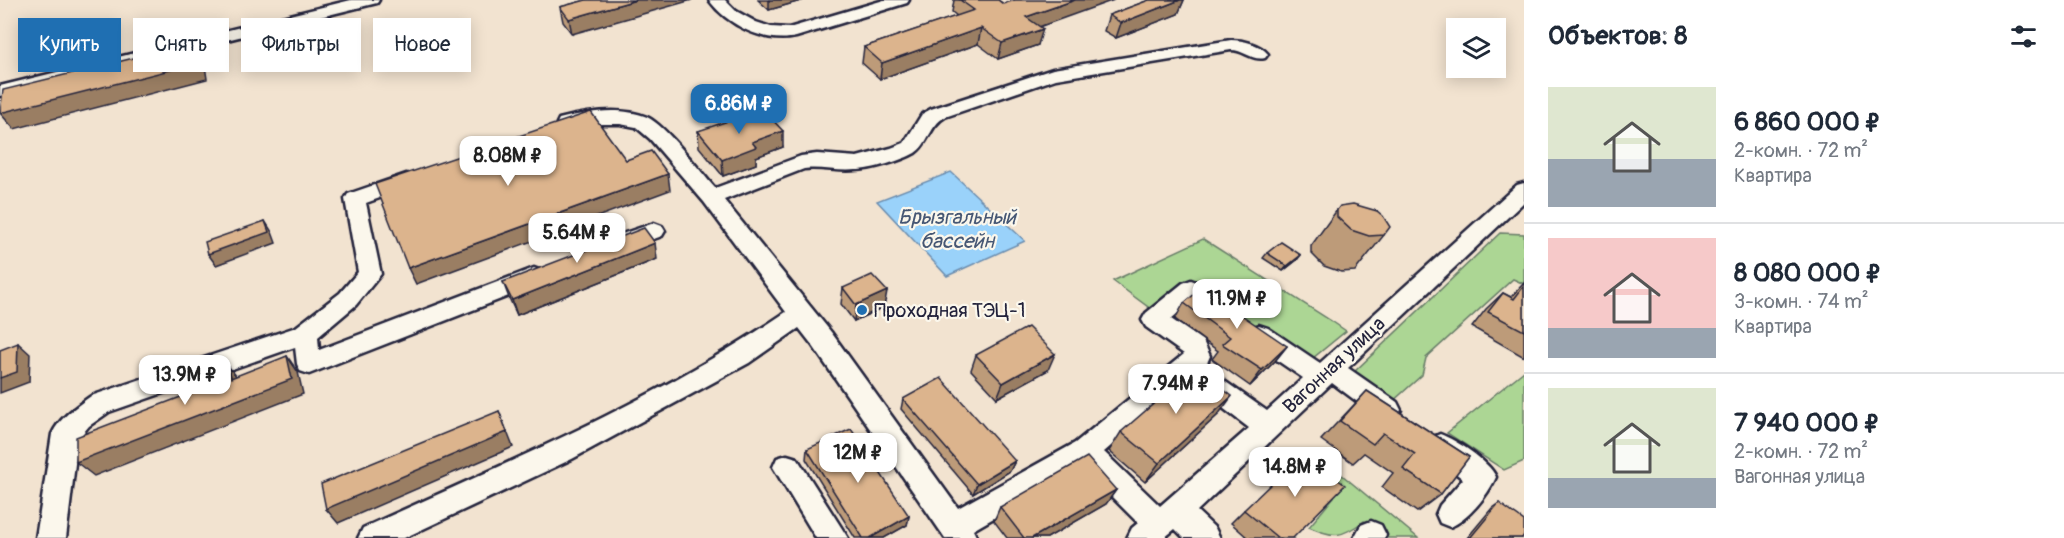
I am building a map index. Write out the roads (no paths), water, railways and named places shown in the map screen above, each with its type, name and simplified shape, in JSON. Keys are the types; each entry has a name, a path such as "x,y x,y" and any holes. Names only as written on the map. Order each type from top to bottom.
{"street":[{"path":"0,91 371,0"},
{"path":"717,0 731,15 781,34 901,0"},
{"path":"711,196 801,163 817,161 857,164 898,153 911,147 929,118 938,113 1053,74 1231,45 1240,45 1259,54"},
{"path":"551,128 584,118 620,118 642,122 657,135 711,196 822,339 957,532 1084,452 1198,356 1194,348 1154,320 1191,289 1411,426 1482,477 1450,514"},
{"path":"51,538 65,434 80,418 100,404 305,334 348,299 370,274 355,199 420,176"},
{"name":"Вагонная улица","path":"1159,524 1518,203"},
{"path":"598,252 654,231"},
{"path":"305,334 309,364 554,270"},
{"path":"373,538 562,452 740,356 801,314"},
{"path":"1186,367 1268,428"},
{"path":"1084,452 1159,524 1205,538"},
{"path":"787,467 833,538"}],"water":[{"name":"Брызгальный бассейн","path":"951,172 1025,241 947,276 877,201"}],"place":[{"name":"Проходная ТЭЦ-1","path":"862,310"}]}
